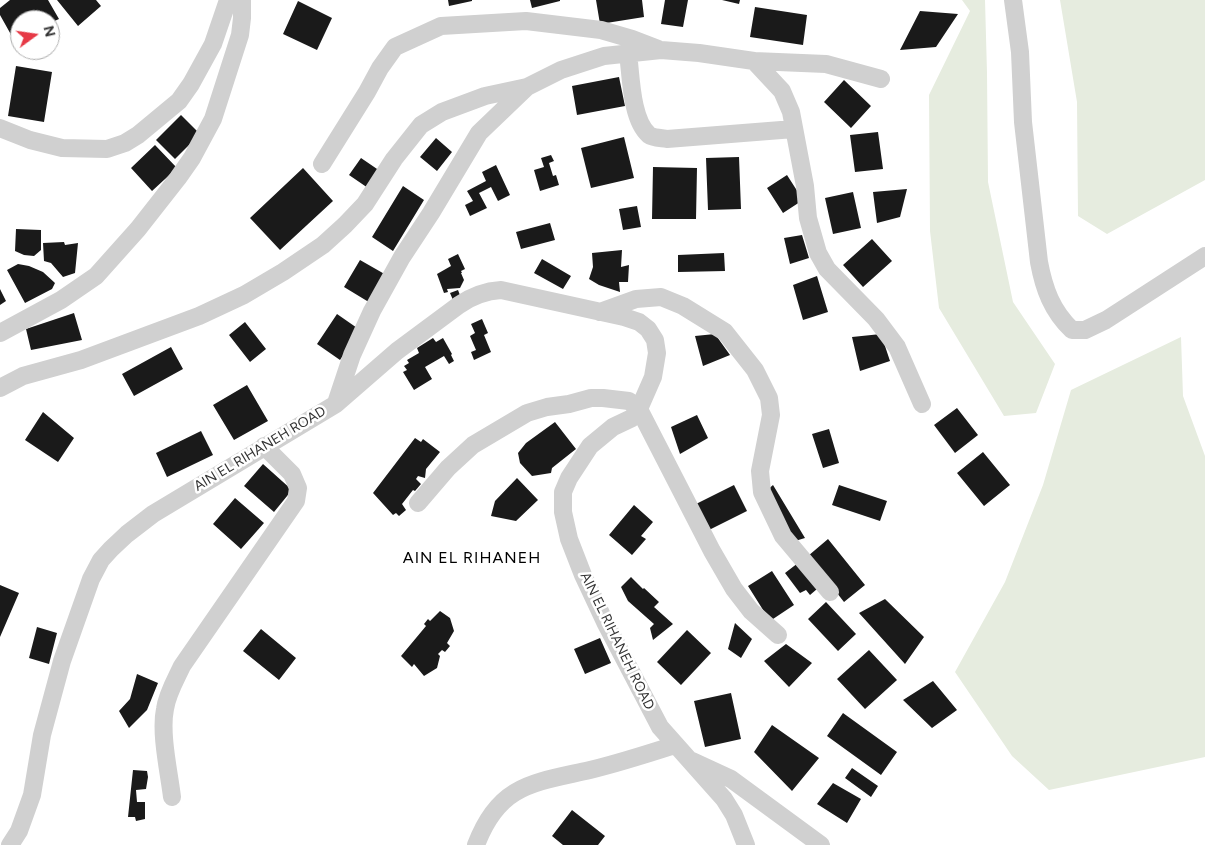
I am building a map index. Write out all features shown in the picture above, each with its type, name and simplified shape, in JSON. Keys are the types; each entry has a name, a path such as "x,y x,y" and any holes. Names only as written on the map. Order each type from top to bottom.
{"street":[{"path":"0,128 30,140 62,148 106,149 125,143 138,135 179,101 191,84 213,44 228,0"},
{"path":"0,333 61,300 96,276 138,229 183,172 213,119 240,35 242,0"},
{"path":"1013,0 1020,52 1024,122 1039,262 1043,284 1055,311 1062,321 1072,330 1085,330 1106,320 1205,256"},
{"path":"322,164 368,92 380,68 395,48 441,26 526,21 601,30 632,38 661,50"},
{"path":"0,388 22,376 81,360 153,334 199,316 244,295 323,245 345,225 364,204 394,159 422,125 442,112 485,96 527,87 561,70 604,56 661,50 754,61 826,64 881,79"},
{"path":"628,53 636,111 640,124 650,136 667,139 794,129"},
{"path":"754,61 782,91 791,112 805,186 808,218 818,253 827,268 876,318 897,347 922,404"},
{"path":"336,404 352,355 372,312 402,257 431,213 479,132 527,87"},
{"name":"AIN EL RIHANEH ROAD","path":"10,845 19,830 32,795 42,735 62,661 90,579 101,560 127,534 153,514 336,404 397,351 469,298 489,291 501,290 624,317 639,322 648,329 655,340 657,353 653,377 631,410 590,446 569,478 563,492 563,512 569,539 583,575 605,622 660,727 724,799 734,815 746,845"},
{"path":"600,312 636,299 661,297 683,306 725,332 755,370 769,398 771,415 760,471 762,492 783,536 830,592"},
{"path":"418,503 448,468 473,445 527,413 547,406 569,404 591,398 603,398 631,410 648,427 734,589 752,611 778,635"},
{"path":"172,797 164,731 165,709 172,686 182,666 296,501 298,488 292,474 264,446"},
{"path":"476,845 484,825 499,804 519,789 543,780 598,768 675,745"},
{"path":"687,759 731,779 821,845"}],"shaded area":[{"path":"962,0 985,0 988,182 1013,302 1055,364 1036,413 1004,416 939,308 930,231 929,95 970,11"},
{"path":"1060,0 1205,0 1205,180 1107,234 1078,216 1077,102"},
{"path":"1181,337 1183,396 1205,456 1205,757 1049,790 1012,756 955,672 1005,582 1043,485 1071,390"}],"building":[{"path":"10,0 48,0 54,10 10,10 10,33 0,15 0,8"},
{"path":"57,0 96,0 101,6 78,26"},
{"path":"448,0 472,0 472,1 449,6"},
{"path":"530,0 560,0 560,1 532,8"},
{"path":"596,0 642,0 644,17 600,24"},
{"path":"665,0 688,0 683,27 661,24"},
{"path":"722,0 740,0 739,4"},
{"path":"298,1 332,18 317,50 283,34"},
{"path":"755,7 807,15 803,45 750,37"},
{"path":"920,11 958,14 936,47 900,50"},
{"path":"16,66 52,72 44,122 8,116"},
{"path":"619,77 625,106 577,115 572,86"},
{"path":"844,80 871,106 851,128 824,102"},
{"path":"181,115 200,134 175,159 156,140"},
{"path":"878,132 883,169 855,172 850,135"},
{"path":"624,137 634,178 591,188 581,148"},
{"path":"436,138 452,152 437,171 420,157"},
{"path":"155,145 177,168 152,191 131,168"},
{"path":"551,155 554,161 549,163 553,176 556,175 559,185 540,191 534,170 544,167 541,158"},
{"path":"739,157 741,209 708,210 706,158"},
{"path":"361,158 380,171 368,188 349,175"},
{"path":"496,165 510,195 498,201 491,187 479,193 487,208 470,216 465,205 473,201 467,191 486,181 482,172"},
{"path":"653,167 697,168 696,219 652,219"},
{"path":"303,168 333,201 280,250 250,218"},
{"path":"787,175 803,200 783,213 767,188"},
{"path":"403,186 424,200 393,251 372,237"},
{"path":"907,189 900,217 877,223 873,192"},
{"path":"853,192 861,228 833,234 825,198"},
{"path":"637,206 641,227 623,230 619,209"},
{"path":"550,223 555,240 521,249 516,232"},
{"path":"16,229 41,230 41,250 34,256 24,255 15,251"},
{"path":"802,235 809,258 790,264 784,238"},
{"path":"872,239 892,261 863,287 843,265"},
{"path":"64,242 65,245 78,243 75,273 63,277 51,263 44,261 43,243"},
{"path":"622,250 621,267 629,265 628,282 619,282 620,292 599,285 589,279 593,267 592,253"},
{"path":"724,253 725,271 678,272 678,255"},
{"path":"458,254 465,269 461,271 464,280 460,288 447,289 448,292 444,293 437,274 451,266 448,259"},
{"path":"542,259 571,276 563,289 534,273"},
{"path":"360,260 388,276 372,304 344,287"},
{"path":"18,264 43,272 55,283 52,289 25,303 7,270"},
{"path":"817,276 828,312 803,320 793,285"},
{"path":"0,289 6,301 0,305"},
{"path":"458,290 461,298 453,300 450,293"},
{"path":"74,313 82,340 31,350 26,329"},
{"path":"337,314 360,330 340,360 317,344"},
{"path":"482,319 488,333 484,335 491,352 474,360 471,352 476,350 470,336 475,333 471,324"},
{"path":"245,322 266,349 250,362 229,335"},
{"path":"715,334 730,355 703,366 695,336"},
{"path":"881,334 890,361 860,371 852,337"},
{"path":"433,338 436,342 443,338 454,361 449,364 444,356 425,367 432,379 414,390 403,372 407,370 404,366 409,363 407,360 419,353 417,348"},
{"path":"171,347 183,369 134,396 122,374"},
{"path":"247,385 268,421 234,440 213,405"},
{"path":"957,408 978,435 955,453 934,425"},
{"path":"43,412 74,438 58,462 25,440"},
{"path":"697,415 708,438 680,454 671,427"},
{"path":"555,422 576,449 552,468 551,473 532,476 520,463 518,453 526,443"},
{"path":"829,429 839,463 823,468 812,434"},
{"path":"201,431 213,455 167,477 156,453"},
{"path":"415,438 421,442 423,439 440,452 426,469 425,478 418,476 416,479 421,484 415,491 413,490 402,504 406,510 399,516 396,513 393,515 373,493"},
{"path":"983,452 1010,485 984,506 957,473"},
{"path":"263,464 292,490 274,512 244,486"},
{"path":"517,478 538,500 516,521 491,516 495,501"},
{"path":"734,485 747,511 709,530 696,504"},
{"path":"773,485 805,538 795,541 765,492"},
{"path":"839,485 887,501 880,521 832,505"},
{"path":"235,498 264,523 241,549 213,524"},
{"path":"634,505 653,522 641,536 646,539 632,555 609,535"},
{"path":"828,539 865,585 844,602 808,556"},
{"path":"798,563 817,589 810,595 806,590 800,593 785,573"},
{"path":"772,571 794,605 770,621 748,586"},
{"path":"631,577 659,602 654,607 673,624 653,640 650,628 654,624 628,601 621,587"},
{"path":"0,585 19,593 0,637"},
{"path":"885,599 924,637 905,664 859,613"},
{"path":"826,602 856,634 838,651 808,619"},
{"path":"440,611 450,618 454,631 447,643 450,646 445,652 442,650 438,654 440,656 437,668 424,676 414,664 412,667 401,656 426,626 424,624 428,619 430,621"},
{"path":"735,623 752,639 741,658 728,649"},
{"path":"37,627 57,633 49,664 29,658"},
{"path":"261,629 296,658 279,680 243,651"},
{"path":"687,630 711,653 681,685 657,662"},
{"path":"600,638 611,663 585,674 574,649"},
{"path":"786,644 812,663 789,687 764,661"},
{"path":"869,650 897,680 865,709 837,679"},
{"path":"137,674 158,683 147,710 129,728 119,711 130,699"},
{"path":"933,681 957,710 932,728 903,700"},
{"path":"731,693 741,739 705,747 694,701"},
{"path":"843,713 897,752 881,775 827,736"},
{"path":"772,725 819,758 792,791 754,752"},
{"path":"852,768 878,786 871,797 845,778"},
{"path":"133,770 147,771 148,777 146,789 136,790 137,802 145,802 145,819 136,821 135,817 128,817"},
{"path":"833,783 861,799 847,823 817,804"},
{"path":"572,810 605,836 598,845 563,845 552,836"}],"district":[{"name":"AIN EL RIHANEH","path":"472,558"}]}
